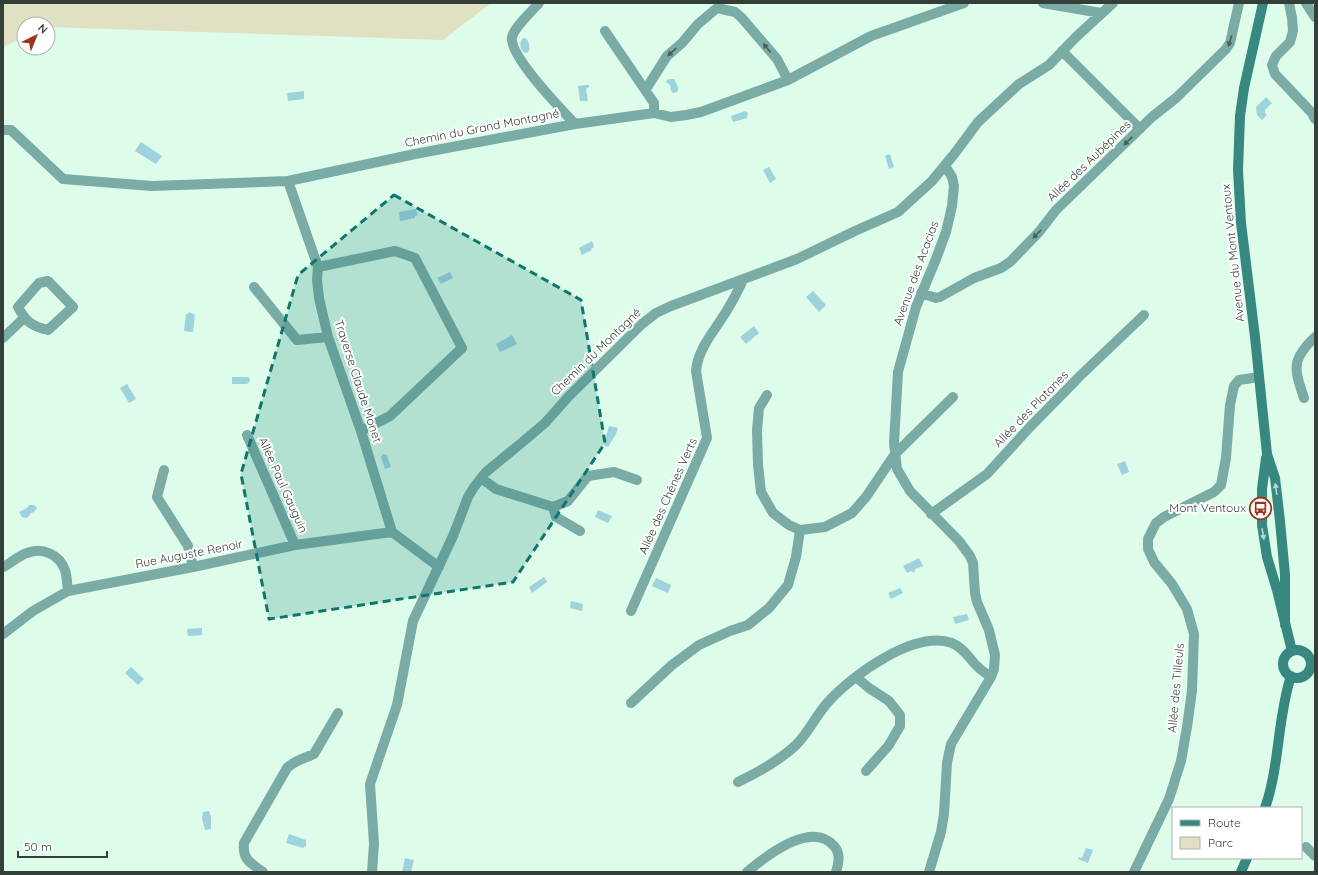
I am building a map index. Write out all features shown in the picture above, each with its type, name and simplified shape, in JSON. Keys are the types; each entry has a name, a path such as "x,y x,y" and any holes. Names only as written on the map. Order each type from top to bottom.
{"street":[{"path":"539,3 522,21 512,36 512,45 524,66 575,124"},
{"name":"Chemin du Grand Montagné","path":"3,130 11,130 63,180 152,186 288,181 415,154 575,124 654,113 671,117 701,112 788,80 871,36 964,3"},
{"path":"1043,3 1101,13"},
{"name":"Chemin du Montagné","path":"372,872 374,844 370,784 397,705 413,621 453,536 468,497 481,478 494,465 545,423 615,350 642,324 656,313 671,306 798,259 898,212 932,181 978,122 1019,84 1050,66 1076,36 1113,3"},
{"name":"Allée des Aubépines","path":"921,293 936,298 940,297 974,278 1001,268 1010,262 1039,232 1056,210 1152,117 1176,98 1229,46 1239,3"},
{"name":"Avenue du Mont Ventoux","path":"1263,3 1244,88 1238,142 1238,170 1241,223 1267,454 1274,478 1279,515 1285,575 1286,625"},
{"path":"1289,3 1293,31 1290,42 1276,56 1272,65 1275,74 1312,113 1315,119"},
{"path":"1306,3 1315,17"},
{"path":"646,89 667,56 682,43 698,24 717,8 735,12 741,17 777,59 788,80"},
{"path":"605,31 654,102 654,113"},
{"path":"1062,51 1140,129"},
{"name":"Avenue des Acacias","path":"929,872 941,832 944,814 947,763 951,744 986,688 994,669 995,655 990,634 977,602 973,563 970,556 959,540 931,514 910,491 897,469 895,454 894,444 898,372 906,339 921,293 946,232 952,206 954,186 952,177 945,166"},
{"name":"Traverse Claude Monet","path":"288,181 318,267 317,280 319,298 328,337 361,431 392,532"},
{"path":"318,267 395,251 415,258 462,348 390,416 361,431"},
{"name":"Allée des Chênes Verts","path":"631,611 707,438 696,371 697,360 743,280"},
{"path":"48,281 73,307 48,330 39,328 24,318 18,307 39,283 48,281"},
{"path":"254,287 297,340 328,337"},
{"name":"Allée des Platanes","path":"931,514 986,474 1081,375 1144,315"},
{"path":"3,338 24,318"},
{"path":"1304,398 1296,374 1297,366 1299,357 1315,337"},
{"name":"Allée des Tilleuls","path":"1134,872 1169,799 1181,761 1192,691 1194,634 1187,609 1172,584 1154,562 1148,549 1148,539 1156,523 1160,520 1214,492 1221,485 1226,458 1230,405 1234,386 1239,380 1258,377"},
{"path":"767,395 759,408 757,430 758,465 761,492 773,513 789,525 800,530 825,527 852,513 866,497 895,454 953,398"},
{"name":"Allée Paul Gauguin","path":"247,436 295,545"},
{"name":"Avenue du Mont Ventoux","path":"1267,454 1262,490 1262,525 1268,557 1292,651"},
{"path":"164,470 157,497 188,546 193,567"},
{"path":"481,478 496,489 553,507 568,501 588,476 614,472 638,480"},
{"path":"553,507 556,517 580,530"},
{"path":"630,703 672,665 699,645 730,631 748,625 770,608 788,585 796,557 800,530"},
{"path":"392,532 439,567"},
{"name":"Rue Auguste Renoir","path":"3,634 33,611 68,591 193,567 295,545 392,532"},
{"path":"3,567 25,553 32,551 47,552 60,561 65,570 68,591"},
{"path":"738,782 757,773 782,757 807,733 828,702 856,677 874,664 902,649 935,641 955,644 964,651 979,669 991,677"},
{"path":"1301,650 1308,656 1313,670 1304,676 1295,678 1284,670 1283,666 1285,657 1292,651 1301,650"},
{"path":"1265,807 1278,751 1285,700 1291,676"},
{"path":"856,677 869,688 889,701 900,715 900,726 889,744 866,771"},
{"path":"263,872 246,860 243,851 244,843 287,768 300,758 308,757 314,754 338,713"},
{"path":"747,872 784,846 795,840 811,836 827,840 836,848 839,859 836,872"},
{"path":"1306,847 1315,856"},
{"path":"1241,872 1247,859"}],"highlighted area":[{"path":"394,195 581,300 605,443 513,582 269,619 241,474 298,275"}],"green space":[{"path":"3,3 491,3 443,40 56,27 56,16 16,16 16,41 3,47"}],"water":[{"path":"523,38 525,38 529,46 529,51 527,53 523,52 520,45"},
{"path":"670,79 674,79 676,82 678,87 677,92 673,93 670,85 666,82"},
{"path":"589,85 586,89 588,101 580,101 578,86"},
{"path":"304,91 304,99 288,101 287,93"},
{"path":"1266,97 1272,103 1265,110 1267,115 1262,120 1257,115 1256,107"},
{"path":"745,111 748,113 747,118 733,122 731,116"},
{"path":"141,142 162,156 156,164 135,151"},
{"path":"890,154 894,167 889,169 885,156"},
{"path":"769,167 776,179 770,183 763,170"},
{"path":"416,209 418,215 415,216 415,218 400,221 399,212"},
{"path":"592,241 594,247 591,249 592,250 582,255 579,248"},
{"path":"450,272 453,278 441,284 437,278"},
{"path":"813,291 826,305 819,312 806,297"},
{"path":"189,312 195,315 193,332 184,331 186,314"},
{"path":"754,326 759,333 746,344 740,337"},
{"path":"512,335 517,344 500,352 496,344"},
{"path":"232,377 248,377 250,381 247,384 232,384"},
{"path":"127,384 136,399 129,403 120,388"},
{"path":"609,426 618,428 608,447 604,444"},
{"path":"383,454 387,455 391,467 385,469 381,457"},
{"path":"1125,461 1129,472 1122,475 1117,464"},
{"path":"29,505 34,505 37,508 27,518 22,517 19,512 27,508"},
{"path":"598,510 612,516 608,523 595,517"},
{"path":"919,558 923,566 915,569 914,573 911,571 907,573 903,566"},
{"path":"544,577 547,582 532,593 529,587"},
{"path":"656,578 671,585 668,593 652,586"},
{"path":"900,588 903,593 891,599 888,593"},
{"path":"571,601 583,604 582,611 570,608"},
{"path":"967,614 969,620 955,624 953,617"},
{"path":"202,628 202,635 188,636 187,629"},
{"path":"131,667 144,679 138,685 125,673"},
{"path":"209,811 211,817 211,829 205,830 202,818 203,812"},
{"path":"289,834 306,840 306,846 303,848 286,843"},
{"path":"1086,848 1093,850 1088,863 1078,859 1079,857 1082,858"},
{"path":"405,858 414,860 411,872 402,872"}],"place":[{"name":"Mont Ventoux","path":"1261,508"}]}
